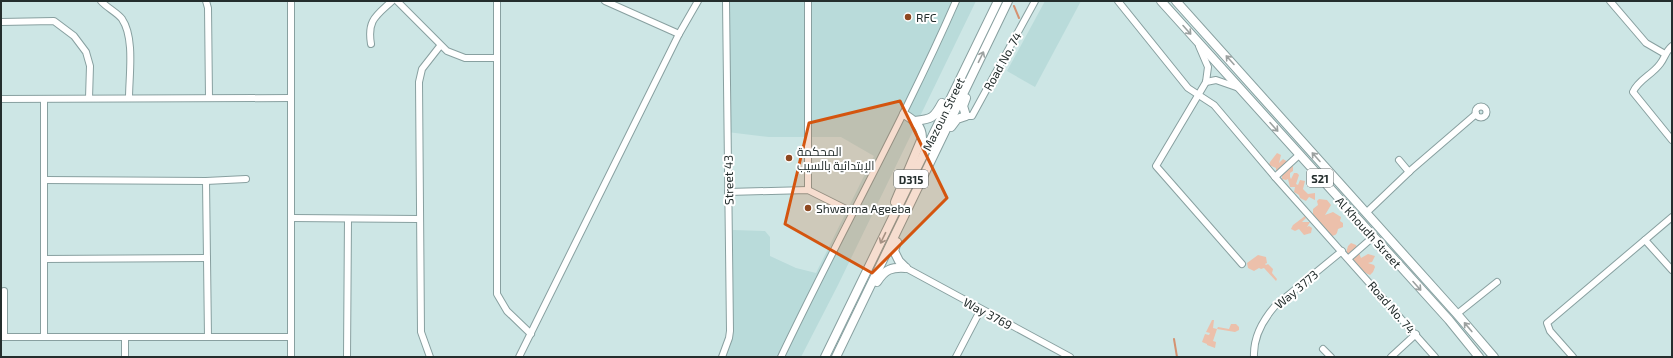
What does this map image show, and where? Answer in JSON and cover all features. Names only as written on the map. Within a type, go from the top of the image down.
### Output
[{"type":"main road","name":"Mazoun Street","points":[[825,357],[998,1]]},
{"type":"main road","name":"Mazoun Street","points":[[836,357],[922,182],[1008,1]]},
{"type":"main road","name":"Al Khoudh Street","points":[[1161,1],[1448,320],[1479,357]]},
{"type":"main road","name":"Al Khoudh Street","points":[[1176,1],[1494,357]]},
{"type":"main road","points":[[915,121],[929,119],[935,115],[964,59],[976,46]]},
{"type":"main road","points":[[906,268],[899,261],[894,250],[922,182],[952,126],[958,119],[966,116],[963,106],[973,82],[975,70]]},
{"type":"main road","points":[[893,218],[894,204],[922,138],[920,129],[915,121],[904,114]]},
{"type":"main road","points":[[856,316],[882,274],[888,269],[894,267],[906,268]]},
{"type":"street","points":[[101,1],[108,9],[122,18],[130,36],[129,98]]},
{"type":"street","points":[[206,1],[208,8],[208,98]]},
{"type":"street","points":[[291,1],[291,357]]},
{"type":"street","points":[[371,44],[369,30],[372,20],[392,1]]},
{"type":"street","points":[[397,1],[440,46],[447,51],[465,58],[497,58]]},
{"type":"street","points":[[497,1],[497,294],[507,311],[530,334]]},
{"type":"street","points":[[519,357],[680,34],[698,1]]},
{"type":"street","name":"Street 43","points":[[722,357],[726,349],[730,331],[726,1]]},
{"type":"street","points":[[808,1],[808,190]]},
{"type":"street","points":[[781,357],[852,212],[904,114],[956,1]]},
{"type":"street","name":"Road No. 74","points":[[966,116],[972,116],[1035,1]]},
{"type":"street","name":"Road No. 74","points":[[1118,1],[1188,88],[1198,96],[1214,105],[1275,177],[1349,258],[1435,357]]},
{"type":"street","points":[[1610,1],[1643,40],[1665,54]]},
{"type":"street","points":[[607,2],[680,34]]},
{"type":"street","points":[[1,22],[54,21],[74,36],[86,52],[90,66],[89,98]]},
{"type":"street","points":[[1198,43],[1207,62],[1208,72],[1206,82],[1156,166],[1242,264]]},
{"type":"street","points":[[430,357],[421,332],[419,82],[422,68],[440,46]]},
{"type":"street","points":[[1672,46],[1665,54],[1660,64],[1637,85],[1633,92],[1672,140]]},
{"type":"street","points":[[1206,82],[1216,80],[1239,88]]},
{"type":"street","points":[[1,99],[291,98]]},
{"type":"street","points":[[44,99],[44,337]]},
{"type":"street","points":[[1366,213],[1409,172],[1476,114]]},
{"type":"street","points":[[1275,177],[1299,155]]},
{"type":"street","points":[[1399,160],[1409,172]]},
{"type":"street","points":[[45,180],[206,181],[246,179]]},
{"type":"street","points":[[206,181],[208,337]]},
{"type":"street","points":[[728,192],[808,190],[852,212]]},
{"type":"street","points":[[1573,357],[1550,331],[1547,323],[1672,217]]},
{"type":"street","points":[[291,218],[419,219]]},
{"type":"street","points":[[347,357],[348,218]]},
{"type":"street","points":[[1349,258],[1373,237]]},
{"type":"street","points":[[1645,240],[1672,270]]},
{"type":"street","name":"Way 3773","points":[[1254,357],[1259,328],[1269,313],[1275,306],[1342,251]]},
{"type":"street","points":[[44,259],[207,258]]},
{"type":"street","name":"Way 3769","points":[[906,268],[1070,357]]},
{"type":"street","points":[[1457,314],[1497,282]]},
{"type":"street","points":[[4,291],[3,336],[291,337]]},
{"type":"street","points":[[956,357],[981,309]]},
{"type":"street","points":[[1391,357],[1416,334]]},
{"type":"street","points":[[125,337],[125,357]]},
{"type":"street","points":[[1323,349],[1331,357]]},
{"type":"street","points":[[1056,357],[1059,351]]},
{"type":"highlighted area","points":[[900,101],[947,198],[872,273],[785,224],[809,123]]},
{"type":"shaded area","points":[[726,1],[976,1],[838,285],[801,357],[722,357],[730,331],[733,230],[765,231],[770,237],[770,256],[796,268],[816,273],[874,156],[841,137],[769,137],[727,132]]},
{"type":"shaded area","points":[[1045,1],[1081,1],[1035,87],[1007,71]]},
{"type":"shaded area","points":[[1277,153],[1281,155],[1279,163],[1283,159],[1288,162],[1284,172],[1291,165],[1293,166],[1293,171],[1290,173],[1291,179],[1294,173],[1297,173],[1299,175],[1296,184],[1298,185],[1300,180],[1305,181],[1303,189],[1308,194],[1315,193],[1315,200],[1309,197],[1306,201],[1300,198],[1299,195],[1294,192],[1295,187],[1290,187],[1288,179],[1282,179],[1282,174],[1276,172],[1276,168],[1269,165]]},
{"type":"shaded area","points":[[1319,199],[1327,200],[1331,205],[1325,215],[1333,212],[1341,217],[1340,221],[1343,223],[1343,227],[1338,229],[1334,236],[1329,234],[1313,214],[1313,209],[1318,205],[1317,201]]},
{"type":"shaded area","points":[[1305,216],[1306,218],[1302,222],[1310,222],[1307,227],[1309,226],[1312,228],[1311,233],[1304,235],[1299,229],[1295,231],[1291,229],[1293,225]]},
{"type":"shaded area","points":[[1351,243],[1356,245],[1361,258],[1368,254],[1375,256],[1372,262],[1368,263],[1374,265],[1375,267],[1370,275],[1362,271],[1346,253],[1348,246]]},
{"type":"shaded area","points":[[1258,255],[1266,257],[1267,263],[1265,264],[1268,264],[1273,269],[1272,273],[1277,279],[1276,281],[1264,268],[1259,268],[1254,271],[1248,268],[1247,263]]},
{"type":"shaded area","points":[[1212,320],[1214,320],[1213,328],[1217,329],[1213,341],[1216,342],[1215,348],[1202,342],[1205,334],[1209,335],[1210,333],[1206,332]]},
{"type":"shaded area","points":[[1231,324],[1236,324],[1239,327],[1239,330],[1235,332],[1217,329],[1218,327],[1229,329]]},
{"type":"waterway","points":[[1014,6],[1019,18]]},
{"type":"waterway","points":[[1174,339],[1177,357]]},
{"type":"place","name":"RFC","points":[[908,17]]},
{"type":"place","name":"المحكمة الإبتدائية بالسيب","points":[[789,158]]},
{"type":"place","name":"Shwarma Ageeba","points":[[808,208]]}]
